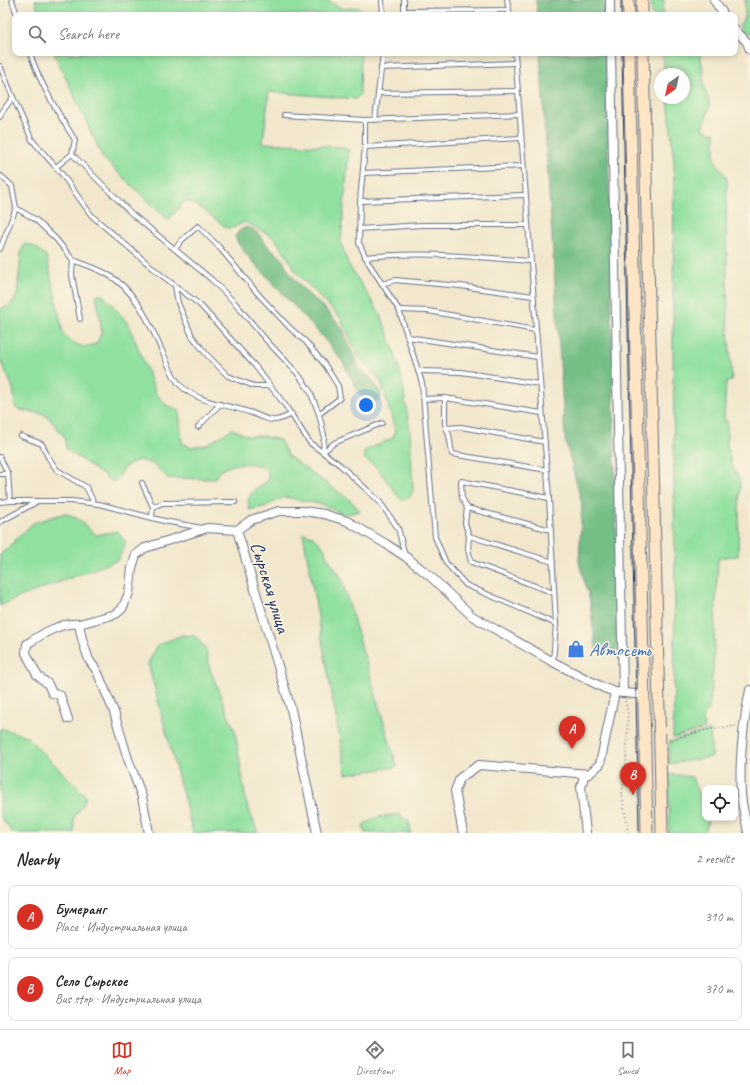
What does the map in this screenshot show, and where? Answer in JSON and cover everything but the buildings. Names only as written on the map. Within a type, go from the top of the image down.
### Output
[{"type":"main road","points":[[628,0],[629,12]]},
{"type":"main road","points":[[642,0],[642,12]]},
{"type":"main road","points":[[629,56],[646,833]]},
{"type":"main road","points":[[643,56],[662,833]]},
{"type":"street","points":[[610,0],[610,12]]},
{"type":"street","points":[[714,0],[722,12]]},
{"type":"street","points":[[738,33],[749,44]]},
{"type":"street","points":[[463,833],[455,791],[460,778],[479,766],[589,774],[600,764],[619,693],[611,56]]},
{"type":"street","points":[[237,530],[251,520],[279,511],[303,511],[324,514],[347,521],[406,557],[430,576],[472,616],[553,662],[619,693],[644,695]]},
{"type":"street","name":"Сырская улица","points":[[68,719],[60,695],[52,693],[48,684],[36,675],[26,654],[27,644],[51,630],[70,623],[79,624],[116,614],[122,609],[129,594],[132,568],[136,556],[145,548],[206,528],[237,530],[291,709],[317,833]]},
{"type":"street","points":[[79,624],[89,660],[97,671],[114,712],[127,756],[142,797],[149,833]]},
{"type":"street","points":[[748,833],[741,795],[741,751],[750,690]]},
{"type":"street","points":[[585,773],[581,787],[586,833]]},
{"type":"lane","points":[[12,0],[16,12]]},
{"type":"lane","points":[[382,0],[383,12]]},
{"type":"lane","points":[[404,0],[404,12]]},
{"type":"lane","points":[[507,0],[509,12]]},
{"type":"lane","points":[[31,56],[56,111],[75,140],[72,154],[56,167]]},
{"type":"lane","points":[[375,120],[383,56]]},
{"type":"lane","points":[[514,56],[549,498],[556,624],[553,662]]},
{"type":"lane","points":[[381,68],[515,63]]},
{"type":"lane","points":[[0,66],[32,140],[56,167],[92,216],[175,286],[200,305],[255,366],[292,414],[310,443],[340,465],[379,501],[398,528],[406,557]]},
{"type":"lane","points":[[378,93],[517,91]]},
{"type":"lane","points":[[0,116],[13,97]]},
{"type":"lane","points":[[284,115],[375,120],[519,114]]},
{"type":"lane","points":[[365,120],[365,147],[360,201],[359,243],[365,257],[399,310],[422,383],[435,537],[446,563],[466,585],[556,624]]},
{"type":"lane","points":[[365,147],[520,138]]},
{"type":"lane","points":[[72,154],[132,214],[211,279],[235,303],[266,340],[293,368],[310,392],[319,414],[324,435],[323,452]]},
{"type":"lane","points":[[363,172],[523,166]]},
{"type":"lane","points":[[0,248],[16,208],[12,186],[1,176]]},
{"type":"lane","points":[[360,201],[525,195]]},
{"type":"lane","points":[[16,208],[36,220],[56,239],[73,260],[108,274],[126,289],[138,303],[145,315],[180,386],[190,394],[247,411],[273,421],[292,414]]},
{"type":"lane","points":[[359,229],[422,224],[527,225]]},
{"type":"lane","points":[[175,249],[182,240],[198,226],[219,247],[258,295],[306,342],[325,365],[338,386],[340,398],[319,414]]},
{"type":"lane","points":[[365,257],[390,254],[436,254],[530,262]]},
{"type":"lane","points":[[73,260],[72,275],[80,319]]},
{"type":"lane","points":[[382,284],[395,280],[460,286],[533,296]]},
{"type":"lane","points":[[175,286],[178,303],[192,336],[207,355],[228,376],[254,386],[270,386]]},
{"type":"lane","points":[[399,310],[428,311],[535,330]]},
{"type":"lane","points":[[408,337],[538,357]]},
{"type":"lane","points":[[418,371],[461,372],[540,384]]},
{"type":"lane","points":[[424,399],[445,398],[542,413]]},
{"type":"lane","points":[[445,398],[445,424],[449,435],[452,454],[547,470]]},
{"type":"lane","points":[[198,427],[220,404]]},
{"type":"lane","points":[[323,452],[334,443],[382,423]]},
{"type":"lane","points":[[446,428],[461,427],[545,442]]},
{"type":"lane","points":[[21,436],[42,444],[48,457],[57,470],[86,487],[94,503]]},
{"type":"lane","points":[[0,457],[8,474],[10,501]]},
{"type":"lane","points":[[0,474],[8,474]]},
{"type":"lane","points":[[549,498],[461,481],[462,498],[467,508],[465,523],[469,536],[468,549],[471,562],[554,593]]},
{"type":"lane","points":[[142,483],[153,507],[152,517]]},
{"type":"lane","points":[[0,522],[38,501]]},
{"type":"lane","points":[[0,502],[71,501],[94,503],[206,528]]},
{"type":"lane","points":[[153,507],[162,503],[235,502]]},
{"type":"lane","points":[[467,508],[551,530]]},
{"type":"lane","points":[[469,536],[553,562]]},
{"type":"path","points":[[619,693],[628,712],[626,766],[622,794],[628,833]]},
{"type":"path","points":[[665,741],[705,730],[744,726]]},
{"type":"green space","points":[[35,0],[326,0],[343,9],[358,7],[362,10],[362,12],[38,12]]},
{"type":"green space","points":[[536,0],[604,0],[605,12],[537,12]]},
{"type":"green space","points":[[651,0],[664,0],[663,12],[652,12]]},
{"type":"green space","points":[[745,0],[750,0],[750,34],[741,31],[740,25],[745,15]]},
{"type":"green space","points":[[55,56],[361,56],[360,94],[356,99],[269,92],[263,143],[342,147],[349,150],[341,242],[348,264],[381,315],[401,374],[410,431],[413,491],[409,498],[401,500],[378,469],[364,458],[364,451],[393,438],[395,430],[381,381],[359,357],[341,319],[297,273],[273,237],[245,222],[233,228],[227,228],[195,204],[185,201],[168,220],[103,158]]},
{"type":"green space","points":[[540,56],[606,56],[617,565],[618,642],[616,651],[596,650],[590,601],[579,562],[582,504],[565,439]]},
{"type":"green space","points":[[662,56],[701,56],[704,86],[710,105],[703,129],[715,133],[715,160],[727,179],[726,221],[728,324],[732,381],[726,382],[724,420],[727,421],[727,446],[732,466],[740,480],[738,556],[723,557],[718,559],[713,671],[709,710],[703,716],[704,729],[673,738],[675,616],[673,330],[674,163],[669,104],[690,104],[690,68],[664,68],[663,57]]},
{"type":"green space","points":[[246,227],[253,229],[260,235],[269,248],[281,257],[291,275],[343,329],[358,367],[369,376],[381,393],[381,398],[376,401],[367,399],[360,395],[343,362],[320,334],[246,254],[235,237],[239,231]]},
{"type":"green space","points":[[24,244],[37,248],[47,258],[63,333],[72,342],[84,347],[96,344],[102,332],[96,295],[101,294],[111,303],[129,325],[156,393],[166,405],[179,410],[182,443],[191,447],[206,445],[232,429],[248,436],[262,436],[280,440],[288,456],[350,500],[360,511],[343,514],[323,505],[285,497],[264,507],[249,510],[248,499],[254,490],[268,481],[268,470],[257,465],[237,464],[220,471],[214,479],[167,478],[153,464],[139,460],[126,466],[118,478],[113,482],[66,449],[65,438],[51,420],[44,414],[20,410],[15,407],[13,388],[0,359],[0,309],[9,306],[17,296],[21,254]]},
{"type":"green space","points":[[65,513],[78,519],[96,535],[118,531],[126,543],[118,560],[17,598],[0,606],[0,555],[33,523]]},
{"type":"green space","points":[[303,533],[313,536],[319,542],[324,548],[327,557],[341,577],[397,767],[346,774]]},
{"type":"green space","points":[[182,635],[195,636],[206,649],[210,670],[235,731],[246,802],[258,833],[193,833],[148,663],[158,645]]},
{"type":"green space","points":[[0,728],[26,736],[86,796],[83,805],[74,817],[74,833],[13,833],[0,816]]},
{"type":"green space","points":[[710,730],[712,757],[669,764],[669,742]]},
{"type":"green space","points":[[669,774],[692,777],[700,799],[702,801],[702,821],[708,822],[704,833],[669,833]]},
{"type":"green space","points":[[398,814],[409,821],[411,833],[365,833],[363,825],[378,817]]},
{"type":"tram line","points":[[621,0],[621,12]]},
{"type":"tram line","points":[[622,56],[639,833]]},
{"type":"place","name":"Автосеть","points":[[576,649]]},
{"type":"place","name":"Бумеранг","points":[[572,749]]},
{"type":"place","name":"Село Сырское","points":[[633,795]]}]
